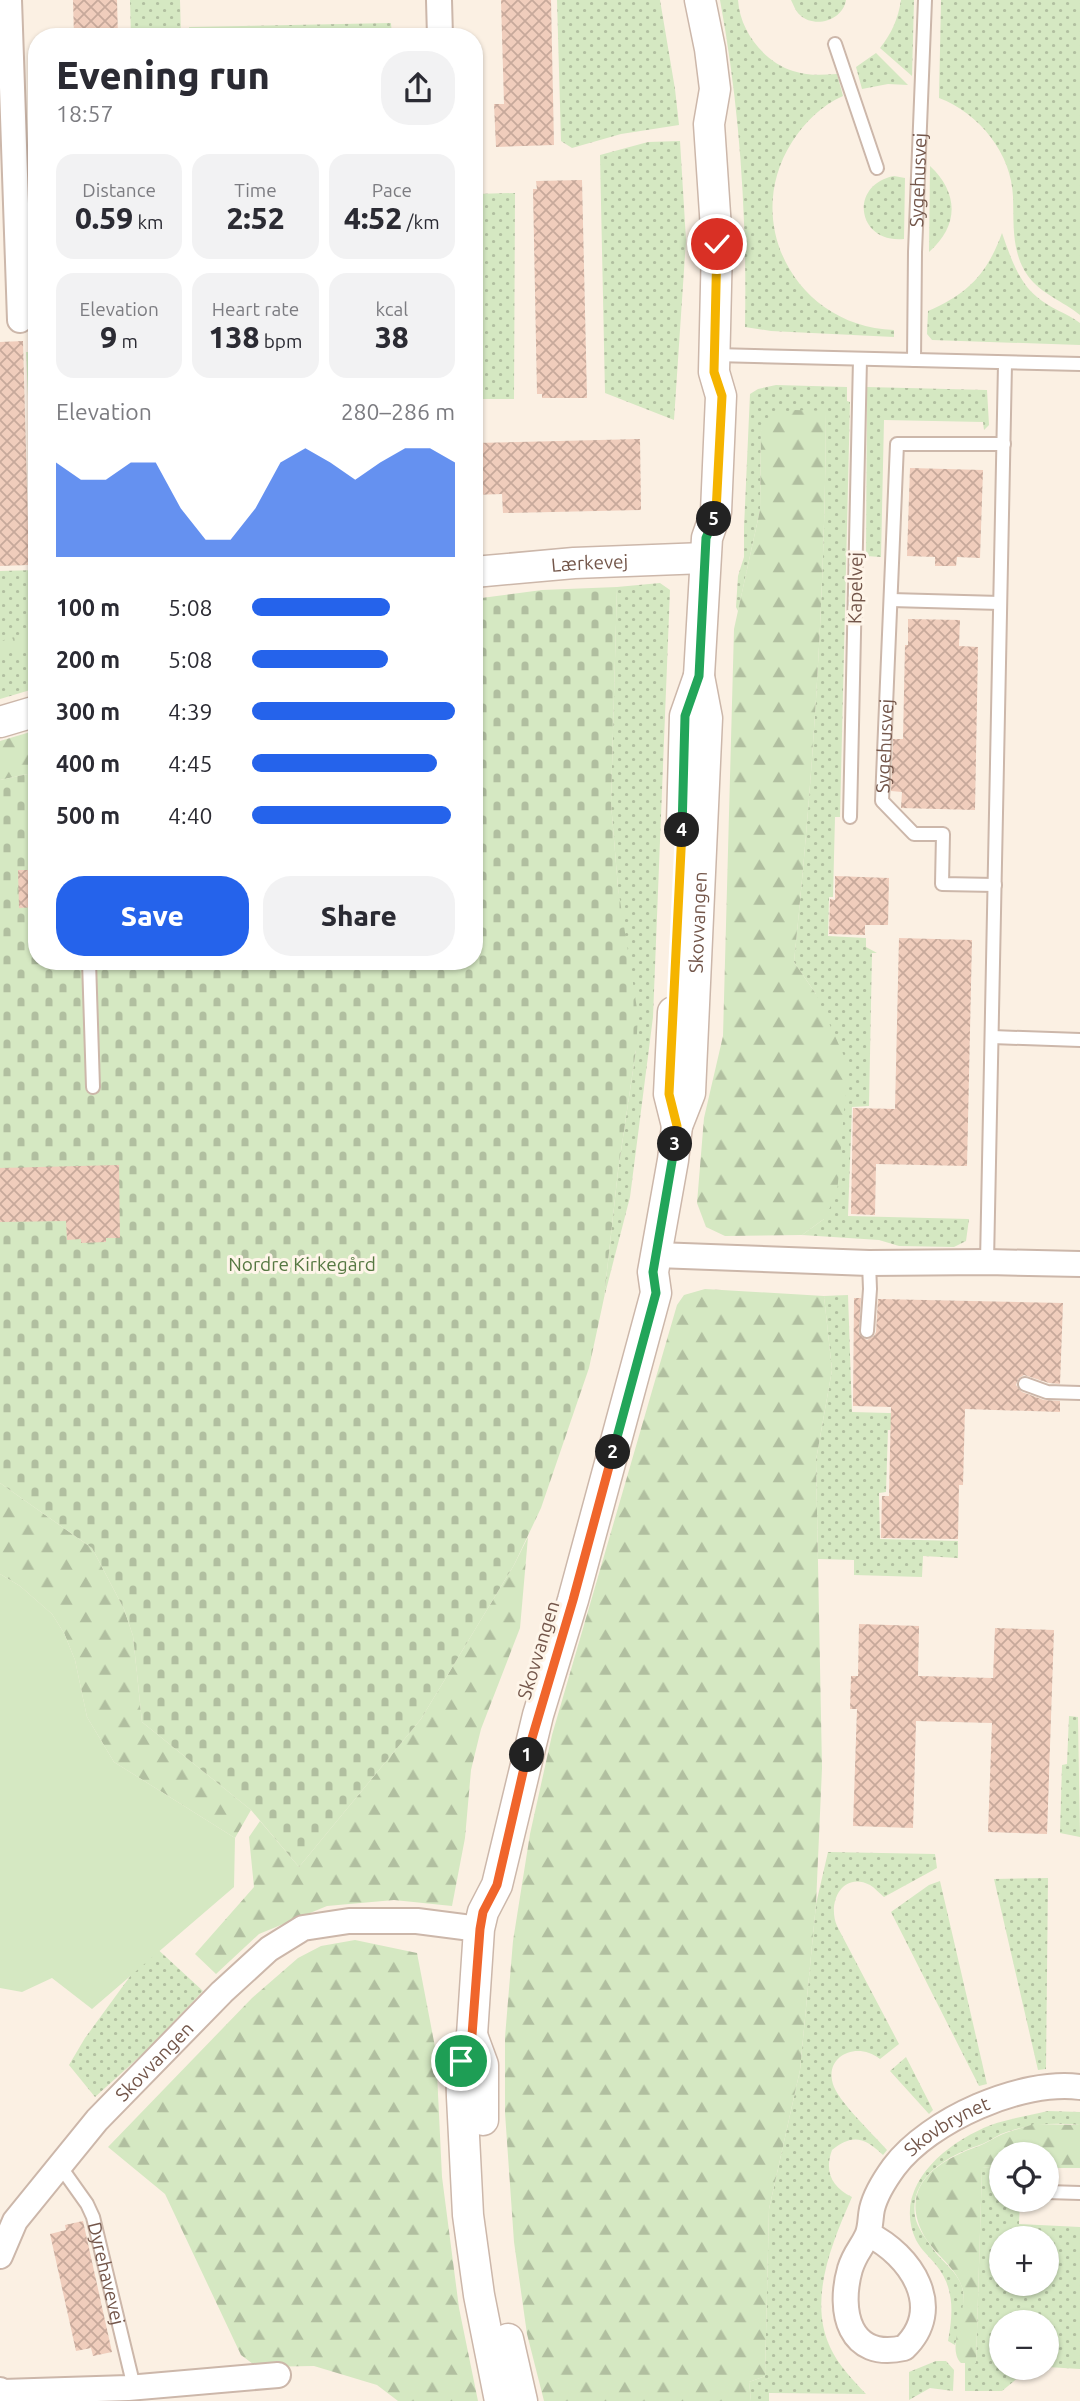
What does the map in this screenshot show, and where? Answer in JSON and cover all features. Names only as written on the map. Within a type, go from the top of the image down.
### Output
[{"type":"street","points":[[9,0],[20,320]]},
{"type":"street","points":[[439,0],[440,28]]},
{"type":"street","name":"Skovvangen","points":[[680,0],[696,96],[709,124]]},
{"type":"street","name":"Skovvangen","points":[[500,2401],[479,2295],[468,2215],[461,2061],[472,2035],[481,1920],[497,1885],[538,1715],[573,1600],[656,1293],[655,1264],[677,1126],[669,1094],[685,716],[699,676],[706,548],[696,512],[701,396],[714,363],[717,244],[709,124],[715,89],[700,0]]},
{"type":"street","name":"Lærkevej","points":[[483,571],[706,548]]},
{"type":"street","points":[[0,722],[28,714]]},
{"type":"street","points":[[655,1264],[1080,1264]]},
{"type":"street","name":"Skovvangen","points":[[0,2256],[15,2221],[97,2120],[222,1992],[269,1949],[303,1928],[349,1921],[481,1920]]},
{"type":"street","name":"Skovvangen","points":[[472,2035],[483,2065],[487,2213],[499,2291],[522,2401]]},
{"type":"street","name":"Skovbrynet","points":[[868,2234],[872,2206],[895,2166],[918,2144],[985,2102],[1042,2088],[1080,2087]]},
{"type":"street","points":[[0,2390],[134,2387],[278,2375]]},
{"type":"lane","name":"Sygehusvej","points":[[914,360],[915,252],[925,0]]},
{"type":"lane","points":[[835,44],[877,168]]},
{"type":"lane","points":[[714,363],[860,359],[1080,364]]},
{"type":"lane","name":"Kapelvej","points":[[850,817],[860,359]]},
{"type":"lane","points":[[987,1262],[1005,364]]},
{"type":"lane","name":"Sygehusvej","points":[[995,885],[942,884],[943,834],[914,834],[882,802],[897,444],[1004,444]]},
{"type":"lane","points":[[891,600],[1000,603]]},
{"type":"lane","points":[[89,970],[93,1087]]},
{"type":"lane","points":[[992,1037],[1080,1040]]},
{"type":"lane","points":[[867,1331],[869,1263]]},
{"type":"lane","points":[[1025,1384],[1047,1392],[1080,1393]]},
{"type":"lane","name":"Dyrehavevej","points":[[60,2166],[93,2217],[134,2387]]},
{"type":"lane","points":[[1059,2192],[1080,2193]]},
{"type":"green space","points":[[130,0],[180,0],[181,28],[131,28]]},
{"type":"green space","points":[[557,0],[660,0],[679,125],[621,134],[572,148],[561,141]]},
{"type":"green space","points":[[720,0],[738,0],[748,33],[772,60],[799,73],[837,74],[843,96],[821,109],[802,128],[792,142],[778,173],[772,206],[776,237],[787,266],[806,291],[830,311],[860,324],[894,330],[894,337],[771,331],[745,327],[741,163],[733,81]]},
{"type":"green space","points":[[791,0],[846,0],[840,13],[820,22],[800,15]]},
{"type":"green space","points":[[901,0],[914,0],[912,76],[880,48],[894,26]]},
{"type":"green space","points":[[941,0],[1080,0],[1080,315],[1039,288],[1023,267],[1016,248],[1011,181],[1007,166],[991,137],[967,114],[939,98]]},
{"type":"green space","points":[[391,23],[391,28],[189,28]]},
{"type":"green space","points":[[876,53],[908,85],[888,84],[862,89],[856,67]]},
{"type":"green space","points":[[680,141],[686,240],[674,420],[605,393],[600,155],[648,142]]},
{"type":"green space","points":[[930,166],[946,187],[952,209],[946,231],[929,252]]},
{"type":"green space","points":[[894,176],[905,178],[904,239],[888,238],[876,233],[868,224],[864,213],[870,190],[879,181]]},
{"type":"green space","points":[[515,193],[514,399],[483,399],[483,194]]},
{"type":"green space","points":[[1002,233],[1015,268],[1030,291],[1080,323],[1080,345],[932,340],[927,334],[928,311],[965,290],[974,281],[990,260]]},
{"type":"green space","points":[[26,352],[28,352],[28,396]]},
{"type":"green space","points":[[776,385],[847,387],[847,401],[850,402],[840,817],[835,817],[833,897],[829,897],[828,936],[866,938],[866,947],[877,953],[872,953],[869,1106],[852,1107],[848,1216],[969,1219],[966,1241],[954,1247],[899,1246],[879,1240],[802,1235],[824,1219],[816,994],[794,962],[817,687],[826,411],[761,431],[760,510],[738,611],[738,576],[744,557],[750,394],[758,389]]},
{"type":"green space","points":[[867,387],[987,390],[989,425],[984,430],[983,422],[884,420],[881,557],[866,556]]},
{"type":"green space","points":[[795,410],[826,411],[817,687],[794,962],[816,994],[848,1065],[837,1194],[824,1219],[802,1235],[725,1236],[706,1227],[697,1203],[704,1118],[723,1036],[734,629],[760,510],[761,431],[772,414]]},
{"type":"green space","points":[[28,570],[28,691],[0,699],[0,571]]},
{"type":"green space","points":[[660,583],[670,590],[653,1017],[630,1197],[604,1298],[618,1171],[636,1050],[611,803],[617,587]]},
{"type":"green space","name":"Nordre Kirkegård","points":[[617,587],[611,803],[618,888],[638,1015],[636,1050],[618,1171],[604,1298],[589,1368],[541,1508],[514,1565],[421,1719],[299,1867],[251,1810],[142,1722],[133,1636],[124,1609],[92,1548],[0,1483],[0,780],[28,774],[28,970],[483,970],[483,598],[542,590]]},
{"type":"green space","points":[[28,633],[28,648],[0,656],[0,641]]},
{"type":"green space","points":[[28,733],[28,774],[0,780],[0,741]]},
{"type":"green space","points":[[705,1289],[824,1296],[832,1370],[816,1460],[822,1768],[816,1904],[800,2070],[769,2209],[765,2376],[749,2382],[751,2401],[544,2401],[527,2334],[514,2242],[505,2113],[505,2037],[513,1941],[530,1834],[552,1735],[677,1305],[684,1295]]},
{"type":"green space","points":[[848,1295],[852,1412],[963,1415],[963,1431],[888,1430],[886,1492],[879,1493],[880,1539],[958,1541],[958,1558],[923,1556],[922,1577],[854,1575],[854,1560],[818,1559],[816,1460],[832,1370],[824,1296]]},
{"type":"green space","points":[[0,1483],[92,1548],[124,1609],[133,1636],[142,1722],[251,1810],[235,1838],[114,1762],[87,1717],[75,1660],[64,1633],[52,1614],[20,1586],[0,1574]]},
{"type":"green space","points":[[528,1537],[520,1628],[481,1729],[471,1770],[465,1838],[452,1906],[394,1900],[327,1906],[259,1934],[216,1974],[195,1954],[254,1887],[249,1837],[260,1821],[299,1867],[421,1719],[514,1565]]},
{"type":"green space","points":[[0,1574],[20,1586],[52,1614],[64,1633],[75,1660],[87,1717],[114,1762],[235,1838],[234,1887],[92,2009],[52,1978],[22,1992],[0,1988]]},
{"type":"green space","points":[[1069,1716],[1078,1717],[1080,1837],[1060,1833],[1062,1765],[1067,1764]]},
{"type":"green space","points":[[828,1852],[935,1854],[937,1868],[884,1897],[870,1885],[852,1882],[839,1892],[834,1908],[837,1926],[899,2044],[880,2059],[861,2051],[844,2055],[833,2067],[832,2076],[834,2087],[844,2102],[887,2150],[883,2155],[864,2141],[846,2141],[832,2150],[829,2165],[835,2184],[852,2197],[825,2271],[821,2310],[824,2329],[837,2360],[866,2394],[769,2393],[769,2401],[751,2401],[749,2382],[765,2376],[769,2209],[800,2070],[816,1904]]},
{"type":"green space","points":[[1048,1878],[1046,2069],[1038,2070],[994,1879]]},
{"type":"green space","points":[[940,1881],[987,2084],[979,2086],[891,1912],[929,1885]]},
{"type":"green space","points":[[355,1940],[417,1953],[436,2052],[442,2177],[459,2308],[478,2401],[398,2401],[377,2385],[314,2366],[257,2367],[241,2355],[165,2194],[108,2147],[252,1998],[298,1958],[321,1946]]},
{"type":"green space","points":[[153,1945],[203,1991],[146,2051],[95,2097],[69,2065],[85,2038]]},
{"type":"green space","points":[[906,2057],[933,2110],[929,2114],[890,2071]]},
{"type":"green space","points":[[1048,2111],[1080,2112],[1080,2125],[1040,2125],[1001,2134],[965,2150],[932,2170],[918,2190],[915,2216],[918,2225],[933,2249],[957,2276],[962,2287],[963,2308],[955,2345],[948,2341],[951,2301],[947,2283],[918,2244],[910,2220],[911,2202],[917,2184],[941,2155],[974,2133],[991,2125]]},
{"type":"green space","points":[[1034,2124],[1080,2125],[1080,2168],[1059,2168],[1059,2142],[989,2142],[989,2168],[982,2168],[976,2363],[961,2363],[957,2356],[956,2339],[963,2300],[961,2283],[926,2239],[915,2205],[925,2179],[935,2169],[963,2152]]},
{"type":"green space","points":[[982,2168],[989,2168],[989,2212],[1020,2212],[1019,2224],[1080,2227],[1080,2369],[1059,2368],[1059,2310],[989,2310],[989,2380],[1015,2380],[1002,2391],[965,2391],[965,2363],[976,2363]]},
{"type":"green space","points":[[936,2361],[946,2361],[954,2370],[953,2391],[930,2388],[909,2400],[909,2372]]},
{"type":"building","points":[[73,0],[117,0],[118,28],[74,28]]},
{"type":"building","points":[[501,0],[551,0],[554,145],[496,147],[494,104],[504,104]]},
{"type":"building","points":[[582,180],[587,398],[542,398],[542,394],[537,394],[533,189],[537,189],[536,181]]},
{"type":"building","points":[[23,341],[28,565],[0,566],[0,342]]},
{"type":"building","points":[[640,439],[641,510],[503,513],[502,494],[483,495],[483,443]]},
{"type":"building","points":[[910,468],[983,470],[980,558],[957,557],[956,566],[935,566],[935,557],[907,556]]},
{"type":"building","points":[[908,619],[960,620],[959,646],[978,647],[975,810],[901,808],[902,792],[891,791],[893,739],[903,739]]},
{"type":"building","points":[[18,870],[28,870],[28,908],[19,908]]},
{"type":"building","points":[[835,876],[889,878],[888,925],[865,925],[865,935],[829,934],[830,899],[835,900]]},
{"type":"building","points":[[899,938],[972,940],[967,1166],[876,1164],[875,1215],[851,1214],[853,1108],[895,1109]]},
{"type":"building","points":[[119,1165],[120,1238],[106,1238],[106,1242],[81,1243],[81,1239],[67,1240],[66,1221],[0,1222],[0,1168]]},
{"type":"building","points":[[854,1298],[861,1298],[859,1334],[867,1340],[876,1332],[878,1299],[1063,1303],[1060,1384],[1024,1375],[1016,1385],[1022,1392],[1044,1400],[1060,1401],[1060,1412],[965,1409],[958,1539],[881,1538],[882,1496],[889,1496],[891,1407],[853,1406]]},
{"type":"building","points":[[859,1624],[919,1626],[918,1676],[993,1678],[995,1628],[1054,1630],[1047,1834],[988,1832],[992,1723],[916,1721],[913,1828],[853,1826],[857,1709],[850,1709],[851,1676],[858,1676]]},
{"type":"building","points":[[83,2221],[112,2352],[93,2356],[91,2348],[76,2351],[50,2234],[66,2230],[65,2225]]},
{"type":"route","points":[[461,2061],[472,2035],[483,1912],[497,1885],[538,1715],[573,1600],[656,1293],[653,1272],[677,1126],[669,1094],[685,716],[699,676],[706,538],[716,512],[720,444],[722,396],[714,372],[717,244]]}]
